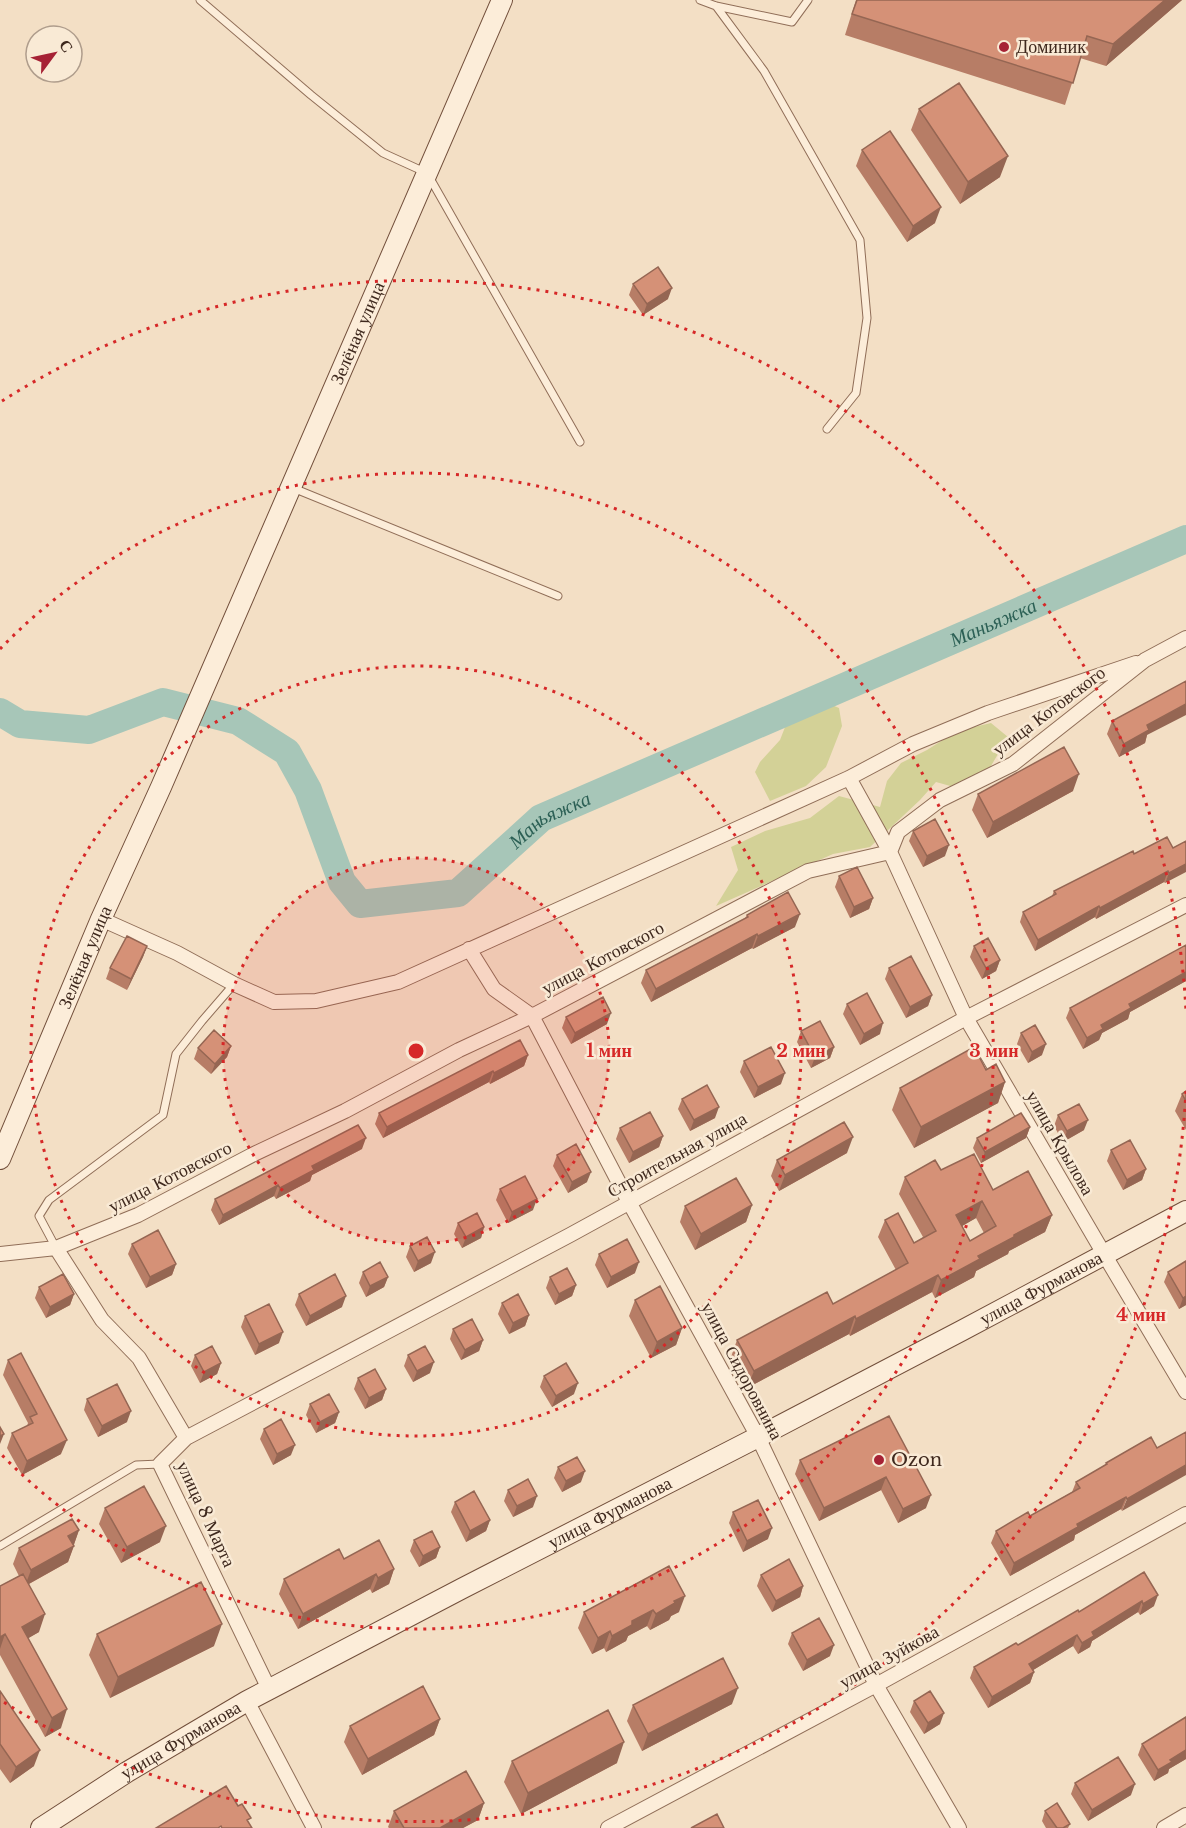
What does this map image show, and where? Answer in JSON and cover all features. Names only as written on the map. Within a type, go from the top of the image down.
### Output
[{"type":"main road","name":"Зелёная улица","points":[[0,1159],[101,919],[174,757],[502,0]]},
{"type":"main road","name":"улица Фурманова","points":[[41,1828],[127,1772],[269,1689],[758,1437],[1186,1211]]},
{"type":"street","name":"улица Котовского","points":[[0,1254],[56,1248],[138,1215],[254,1154],[345,1111],[459,1050],[532,1016],[808,871],[890,852],[898,832],[940,800],[1013,764],[1145,660],[1186,638]]},
{"type":"street","points":[[101,919],[177,953],[234,984],[274,1002],[316,1001],[398,982],[849,778],[913,744],[988,713],[1145,660]]},
{"type":"street","name":"улица Крылова","points":[[849,778],[890,852],[966,1018],[1186,1392]]},
{"type":"street","name":"Строительная улица","points":[[186,1438],[570,1235],[966,1018],[1186,905]]},
{"type":"street","name":"улица Сидоровнина","points":[[470,949],[494,989],[532,1016],[629,1202],[758,1437],[876,1685],[959,1828]]},
{"type":"street","name":"улица 8 Марта","points":[[56,1248],[102,1320],[139,1358],[186,1438],[160,1464],[269,1689]]},
{"type":"street","name":"улица Зуйкова","points":[[608,1828],[876,1685],[1186,1514]]},
{"type":"street","points":[[247,1701],[314,1828]]},
{"type":"street","points":[[1164,1828],[1186,1815]]},
{"type":"lane","points":[[200,0],[383,153],[427,173],[580,442]]},
{"type":"lane","points":[[700,0],[717,6],[792,22],[808,0]]},
{"type":"lane","points":[[717,6],[764,71],[860,240],[867,318],[856,393],[827,429]]},
{"type":"lane","points":[[291,487],[558,596]]},
{"type":"lane","points":[[56,1248],[39,1216],[49,1200],[163,1115],[176,1054],[234,984]]},
{"type":"lane","points":[[0,1546],[136,1465],[160,1464]]},
{"type":"shaded area","points":[[825,702],[839,708],[842,726],[826,767],[806,786],[770,801],[755,772],[760,762],[780,740],[789,717]]},
{"type":"shaded area","points":[[991,723],[1008,737],[988,771],[954,787],[936,782],[870,847],[833,854],[716,906],[738,870],[731,847],[765,831],[810,818],[839,796],[880,807],[887,781],[901,763],[957,731]]},
{"type":"building","name":"Доминик","points":[[857,0],[1165,0],[1113,44],[1087,36],[1073,83],[852,14]]},
{"type":"building","points":[[959,83],[1008,156],[968,182],[919,109]]},
{"type":"building","points":[[890,131],[941,207],[913,226],[862,150]]},
{"type":"building","points":[[658,267],[672,288],[647,304],[633,284]]},
{"type":"building","points":[[1186,681],[1186,704],[1147,725],[1149,730],[1124,744],[1112,721]]},
{"type":"building","points":[[1064,747],[1079,774],[993,822],[978,794]]},
{"type":"building","points":[[935,819],[949,845],[927,856],[913,831]]},
{"type":"building","points":[[1167,837],[1173,848],[1186,841],[1186,864],[1169,873],[1168,871],[1100,908],[1099,906],[1038,940],[1023,912],[1056,894],[1054,891],[1133,851],[1134,854]]},
{"type":"building","points":[[857,867],[873,898],[854,907],[839,876]]},
{"type":"building","points":[[788,892],[800,914],[758,936],[757,934],[656,989],[646,970],[748,917],[747,915]]},
{"type":"building","points":[[127,936],[147,946],[131,979],[110,968]]},
{"type":"building","points":[[988,938],[1000,960],[986,968],[974,946]]},
{"type":"building","points":[[1186,945],[1186,972],[1129,1004],[1131,1008],[1101,1025],[1103,1029],[1087,1038],[1070,1008]]},
{"type":"building","points":[[911,956],[932,995],[910,1007],[889,968]]},
{"type":"building","points":[[867,993],[883,1023],[864,1034],[847,1004]]},
{"type":"building","points":[[603,997],[611,1013],[575,1033],[566,1017]]},
{"type":"building","points":[[820,1021],[834,1047],[815,1057],[801,1031]]},
{"type":"building","points":[[1035,1025],[1046,1044],[1032,1052],[1021,1033]]},
{"type":"building","points":[[214,1030],[231,1046],[215,1064],[198,1048]]},
{"type":"building","points":[[520,1040],[528,1055],[387,1127],[379,1113]]},
{"type":"building","points":[[771,1047],[785,1073],[758,1087],[744,1061]]},
{"type":"building","points":[[974,1047],[986,1070],[996,1064],[1005,1082],[921,1127],[900,1088]]},
{"type":"building","points":[[707,1085],[719,1107],[694,1120],[682,1099]]},
{"type":"building","points":[[1079,1104],[1088,1120],[1067,1131],[1058,1115]]},
{"type":"building","points":[[650,1112],[663,1136],[633,1152],[620,1128]]},
{"type":"building","points":[[1021,1113],[1030,1127],[985,1152],[977,1138]]},
{"type":"building","points":[[844,1122],[853,1137],[785,1175],[777,1160]]},
{"type":"building","points":[[358,1125],[366,1138],[312,1166],[314,1170],[280,1188],[278,1185],[223,1215],[215,1199]]},
{"type":"building","points":[[1130,1140],[1146,1169],[1127,1180],[1111,1150]]},
{"type":"building","points":[[576,1144],[591,1172],[572,1182],[557,1155]]},
{"type":"building","points":[[974,1154],[993,1190],[1028,1171],[1052,1215],[978,1256],[980,1259],[941,1280],[938,1275],[856,1319],[855,1316],[754,1371],[737,1340],[827,1292],[833,1304],[908,1263],[885,1220],[898,1213],[914,1243],[936,1231],[905,1177],[935,1160],[941,1170]],"holes":[[[982,1201],[996,1226],[970,1241],[956,1215]]]},
{"type":"building","points":[[525,1176],[537,1199],[512,1212],[500,1189]]},
{"type":"building","points":[[736,1178],[752,1205],[701,1234],[685,1206]]},
{"type":"building","points":[[477,1213],[484,1227],[466,1237],[458,1223]]},
{"type":"building","points":[[158,1230],[176,1264],[150,1277],[132,1244]]},
{"type":"building","points":[[427,1237],[435,1252],[418,1261],[410,1246]]},
{"type":"building","points":[[627,1239],[639,1262],[611,1277],[599,1254]]},
{"type":"building","points":[[1186,1261],[1186,1296],[1183,1298],[1168,1272]]},
{"type":"building","points":[[380,1262],[388,1277],[370,1286],[363,1272]]},
{"type":"building","points":[[567,1268],[576,1285],[559,1294],[550,1277]]},
{"type":"building","points":[[63,1274],[74,1294],[50,1307],[39,1287]]},
{"type":"building","points":[[335,1274],[346,1296],[310,1316],[299,1294]]},
{"type":"building","points":[[660,1286],[682,1328],[657,1342],[635,1300]]},
{"type":"building","points":[[518,1294],[529,1315],[513,1323],[502,1303]]},
{"type":"building","points":[[269,1304],[283,1332],[259,1344],[245,1316]]},
{"type":"building","points":[[472,1319],[483,1340],[465,1350],[453,1329]]},
{"type":"building","points":[[212,1346],[221,1363],[204,1372],[195,1355]]},
{"type":"building","points":[[425,1346],[434,1362],[417,1371],[408,1355]]},
{"type":"building","points":[[21,1353],[67,1440],[27,1461],[12,1433],[33,1423],[30,1417],[37,1414],[8,1360]]},
{"type":"building","points":[[566,1363],[578,1383],[556,1396],[544,1376]]},
{"type":"building","points":[[375,1369],[386,1389],[369,1398],[358,1378]]},
{"type":"building","points":[[117,1384],[131,1411],[102,1426],[87,1399]]},
{"type":"building","points":[[329,1394],[339,1412],[320,1422],[310,1404]]},
{"type":"building","points":[[889,1416],[931,1495],[903,1509],[886,1477],[824,1508],[800,1460]]},
{"type":"building","points":[[281,1419],[295,1445],[277,1454],[264,1429]]},
{"type":"building","points":[[1186,1432],[1186,1465],[1127,1499],[1126,1497],[1077,1524],[1078,1527],[1014,1563],[996,1531],[1028,1512],[1030,1516],[1080,1488],[1076,1482],[1151,1437],[1157,1448]]},
{"type":"building","points":[[577,1457],[585,1471],[566,1481],[558,1467]]},
{"type":"building","points":[[528,1479],[537,1496],[517,1506],[508,1490]]},
{"type":"building","points":[[144,1486],[166,1526],[127,1547],[105,1508]]},
{"type":"building","points":[[474,1491],[490,1520],[470,1531],[455,1502]]},
{"type":"building","points":[[758,1500],[772,1528],[747,1541],[733,1512]]},
{"type":"building","points":[[72,1519],[79,1530],[68,1536],[74,1546],[31,1570],[19,1548]]},
{"type":"building","points":[[432,1531],[440,1547],[423,1556],[414,1540]]},
{"type":"building","points":[[379,1540],[394,1569],[378,1578],[376,1574],[303,1614],[284,1579],[339,1549],[344,1559]]},
{"type":"building","points":[[789,1559],[803,1586],[776,1601],[761,1575]]},
{"type":"building","points":[[669,1566],[685,1596],[656,1614],[653,1610],[632,1621],[632,1625],[612,1636],[610,1631],[598,1638],[584,1612]]},
{"type":"building","points":[[1144,1572],[1158,1595],[1143,1604],[1142,1601],[1092,1632],[1094,1636],[1082,1643],[1077,1635],[1029,1664],[1034,1672],[992,1697],[974,1667],[1016,1643],[1018,1645],[1078,1610],[1079,1612]]},
{"type":"building","points":[[23,1574],[45,1614],[22,1627],[67,1709],[52,1718],[5,1634],[0,1637],[0,1586]]},
{"type":"building","points":[[201,1582],[222,1624],[118,1677],[97,1634]]},
{"type":"building","points":[[819,1618],[834,1645],[807,1660],[792,1633]]},
{"type":"building","points":[[723,1658],[738,1688],[648,1734],[633,1705]]},
{"type":"building","points":[[423,1686],[440,1719],[368,1759],[350,1726]]},
{"type":"building","points":[[0,1691],[40,1750],[16,1767],[0,1744]]},
{"type":"building","points":[[930,1691],[944,1713],[928,1723],[914,1701]]},
{"type":"building","points":[[608,1710],[624,1742],[528,1793],[512,1761]]},
{"type":"building","points":[[1186,1717],[1186,1750],[1158,1770],[1142,1744]]},
{"type":"building","points":[[1118,1757],[1135,1784],[1092,1810],[1075,1783]]},
{"type":"building","points":[[466,1771],[484,1803],[440,1828],[404,1828],[394,1811]]},
{"type":"building","points":[[226,1786],[238,1806],[242,1804],[251,1818],[247,1820],[252,1828],[222,1828],[221,1826],[218,1828],[156,1828]]},
{"type":"building","points":[[1057,1803],[1070,1824],[1063,1828],[1057,1828],[1045,1811]]},
{"type":"building","points":[[717,1814],[724,1828],[691,1828]]},
{"type":"waterway","name":"Маньяжка","points":[[0,712],[20,724],[89,730],[163,702],[238,721],[287,752],[308,790],[342,882],[360,904],[458,893],[541,818],[1186,539]]},
{"type":"place","name":"Доминик","points":[[1004,47]]},
{"type":"place","name":"Ozon","points":[[879,1460]]}]
